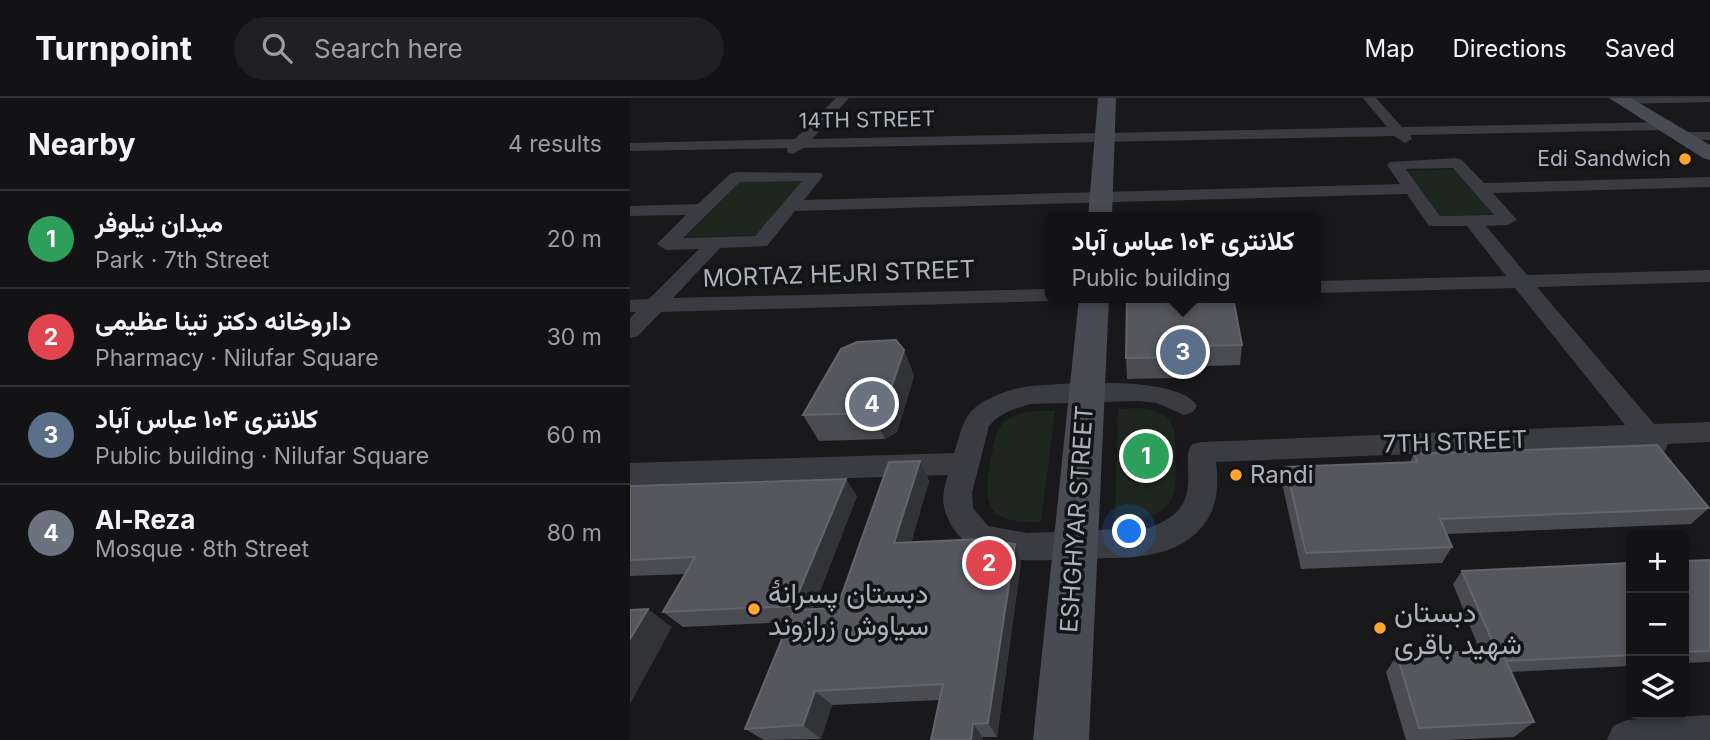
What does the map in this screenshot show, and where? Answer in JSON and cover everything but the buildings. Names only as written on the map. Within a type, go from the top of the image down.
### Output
[{"type":"main road","points":[[1100,208],[1109,99]]},
{"type":"main road","points":[[1620,99],[1710,154]]},
{"type":"main road","name":"ESHGHYAR STREET","points":[[1060,740],[1094,303]]},
{"type":"street","points":[[768,177],[843,98]]},
{"type":"street","points":[[1369,98],[1426,164]]},
{"type":"street","points":[[1620,99],[1710,99]]},
{"type":"street","name":"14TH STREET","points":[[630,147],[1664,125]]},
{"type":"street","points":[[1681,136],[1710,136]]},
{"type":"street","points":[[1457,163],[1479,188],[1508,220],[1435,222],[1395,165],[1457,163]]},
{"type":"street","points":[[815,176],[790,206],[760,242],[666,244],[736,177],[815,176]]},
{"type":"street","points":[[1479,188],[1710,182]]},
{"type":"street","points":[[790,206],[1100,208],[1411,189]]},
{"type":"street","points":[[630,211],[703,209]]},
{"type":"street","points":[[1472,221],[1671,463]]},
{"type":"street","points":[[630,331],[715,243]]},
{"type":"street","points":[[1321,287],[1710,276]]},
{"type":"street","name":"MORTAZ HEJRI STREET","points":[[630,306],[1045,295]]},
{"type":"street","points":[[1184,406],[1173,399],[1149,393],[1086,393],[1019,397],[995,407],[977,424],[957,493],[958,509],[965,523],[977,535],[1010,546],[1150,542],[1171,535],[1188,523],[1198,510],[1203,496],[1201,452]]},
{"type":"street","name":"7TH STREET","points":[[1201,452],[1710,432]]},
{"type":"street","points":[[630,474],[964,464]]},
{"type":"street","points":[[1627,740],[1710,735]]},
{"type":"shaded area","points":[[1455,169],[1494,214],[1441,216],[1408,171]]},
{"type":"shaded area","points":[[803,180],[756,235],[685,237],[741,181]]},
{"type":"shaded area","points":[[1143,408],[1161,413],[1174,429],[1176,472],[1172,498],[1159,512],[1148,516],[1115,519],[1118,409]]},
{"type":"shaded area","points":[[1055,411],[1041,522],[1009,520],[999,516],[988,501],[987,489],[993,448],[1000,428],[1018,414]]},
{"type":"place","name":"Edi Sandwich","points":[[1685,159]]},
{"type":"place","name":"کلانتری ۱۰۴ عباس آباد","points":[[1183,352]]},
{"type":"place","name":"Al-Reza","points":[[872,404]]},
{"type":"place","name":"میدان نیلوفر","points":[[1146,456]]},
{"type":"place","name":"Randi","points":[[1236,475]]},
{"type":"place","name":"داروخانه دکتر تینا عظیمی","points":[[989,563]]},
{"type":"place","name":"دبستان پسرانهٔ سیاوش زرازوند","points":[[754,609]]},
{"type":"place","name":"دبستان شهید باقری","points":[[1380,628]]}]
